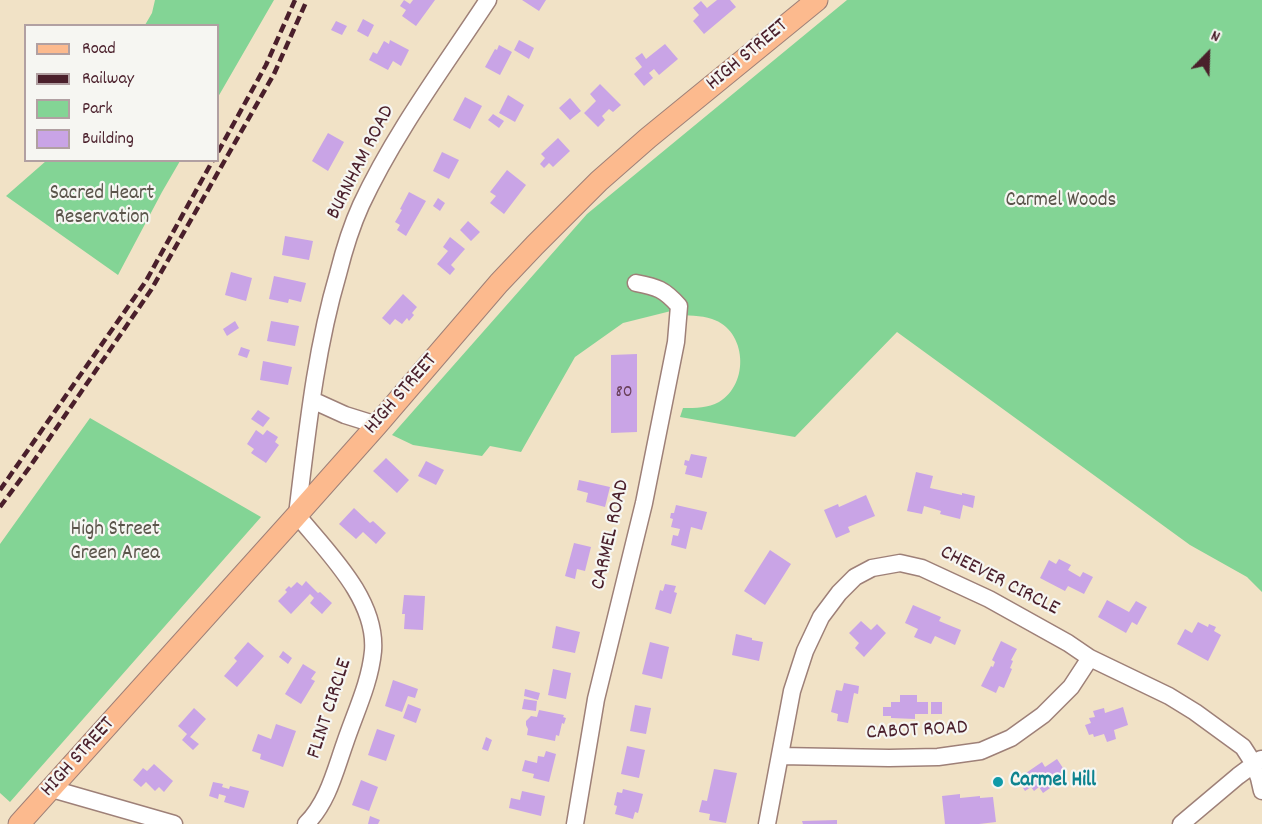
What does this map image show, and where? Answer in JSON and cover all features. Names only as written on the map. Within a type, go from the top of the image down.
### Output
[{"type":"main road","name":"HIGH STREET","points":[[19,824],[377,425],[499,283],[599,181],[817,0]]},
{"type":"street","name":"BURNHAM ROAD","points":[[297,515],[321,343],[331,296],[346,244],[361,206],[403,127],[488,0]]},
{"type":"street","name":"CARMEL ROAD","points":[[575,824],[596,699],[644,503],[676,342],[679,306],[668,293],[652,286],[636,283]]},
{"type":"street","points":[[312,400],[345,415],[377,425]]},
{"type":"street","name":"FLINT CIRCLE","points":[[297,515],[344,570],[361,598],[370,622],[373,649],[360,702],[325,799],[306,824]]},
{"type":"street","name":"CHEEVER CIRCLE","points":[[767,824],[792,691],[805,651],[821,617],[839,593],[855,577],[872,568],[900,563],[922,568],[989,599],[1068,643],[1090,658],[1169,696],[1195,712],[1243,747],[1258,761],[1262,791]]},
{"type":"street","name":"CABOT ROAD","points":[[780,756],[938,757],[981,751],[1011,738],[1043,715],[1071,687],[1090,658]]},
{"type":"street","points":[[1180,824],[1258,761]]},
{"type":"street","points":[[52,789],[174,824]]},
{"type":"green space","points":[[155,0],[274,0],[219,95],[219,24],[146,24],[152,13]]},
{"type":"green space","name":"Carmel Woods","points":[[847,0],[1262,0],[1262,592],[1247,577],[1190,545],[897,332],[795,437],[680,417],[683,408],[711,405],[729,394],[740,371],[740,358],[738,345],[724,325],[708,318],[675,314],[675,310],[623,323],[575,357],[521,452],[490,446],[482,456],[413,445],[392,435],[587,214]]},
{"type":"green space","name":"Sacred Heart Reservation","points":[[45,162],[179,162],[118,275],[6,196]]},
{"type":"green space","name":"High Street Green Area","points":[[90,418],[261,517],[10,802],[0,793],[0,544]]},
{"type":"building","points":[[404,0],[410,4],[413,0],[435,0],[416,26],[402,16],[406,10],[400,6]]},
{"type":"building","points":[[522,0],[546,0],[539,11]]},
{"type":"building","points":[[717,0],[730,0],[736,7],[704,34],[693,21],[699,15],[693,8],[701,1],[707,8]]},
{"type":"building","points":[[363,19],[374,25],[368,37],[357,31]]},
{"type":"building","points":[[336,21],[347,26],[342,35],[331,30]]},
{"type":"building","points":[[390,40],[409,50],[401,66],[393,61],[388,70],[369,60],[373,52],[377,54],[384,41],[389,44]]},
{"type":"building","points":[[519,40],[534,48],[529,59],[514,50]]},
{"type":"building","points":[[665,44],[678,59],[659,75],[654,69],[649,73],[653,78],[644,86],[634,74],[642,67],[635,58],[642,53],[646,59]]},
{"type":"building","points":[[499,45],[512,52],[500,75],[485,67]]},
{"type":"building","points":[[600,84],[621,105],[613,112],[609,109],[602,116],[605,120],[598,127],[584,113],[596,101],[590,94]]},
{"type":"building","points":[[508,95],[524,105],[515,122],[499,113]]},
{"type":"building","points":[[465,97],[482,106],[470,129],[453,120]]},
{"type":"building","points":[[570,98],[581,111],[570,120],[559,108]]},
{"type":"building","points":[[493,114],[504,121],[499,128],[488,120]]},
{"type":"building","points":[[328,133],[344,142],[328,171],[312,161]]},
{"type":"building","points":[[558,138],[570,151],[553,167],[549,163],[544,168],[540,164],[545,158],[541,154]]},
{"type":"building","points":[[442,152],[459,160],[449,179],[433,171]]},
{"type":"building","points":[[507,170],[526,185],[504,214],[490,203],[496,196],[490,192]]},
{"type":"building","points":[[409,192],[426,201],[406,236],[397,230],[400,225],[395,222]]},
{"type":"building","points":[[438,198],[445,203],[440,211],[433,206]]},
{"type":"building","points":[[468,221],[480,232],[471,241],[460,230]]},
{"type":"building","points":[[285,236],[313,241],[309,260],[282,255]]},
{"type":"building","points":[[450,237],[465,249],[451,265],[455,269],[450,275],[437,264],[448,251],[443,247]]},
{"type":"building","points":[[231,272],[252,278],[246,301],[225,295]]},
{"type":"building","points":[[274,276],[306,283],[301,302],[289,299],[288,303],[269,299]]},
{"type":"building","points":[[403,294],[417,307],[412,313],[414,315],[402,324],[395,319],[390,325],[382,318]]},
{"type":"building","points":[[235,321],[239,328],[227,336],[223,329]]},
{"type":"building","points":[[271,321],[299,326],[295,346],[267,341]]},
{"type":"building","points":[[241,347],[250,350],[247,358],[238,355]]},
{"type":"building","points":[[637,354],[637,432],[611,433],[611,355]]},
{"type":"building","points":[[263,361],[292,367],[288,385],[260,380]]},
{"type":"building","points":[[258,410],[270,418],[263,427],[251,419]]},
{"type":"building","points":[[256,430],[263,435],[267,430],[278,437],[275,442],[279,445],[266,463],[251,453],[254,449],[247,444]]},
{"type":"building","points":[[691,454],[707,457],[702,478],[685,474],[687,466],[684,465],[685,460],[689,461]]},
{"type":"building","points":[[386,458],[409,480],[397,493],[373,471]]},
{"type":"building","points":[[426,461],[444,470],[436,485],[418,476]]},
{"type":"building","points":[[916,472],[933,476],[930,488],[975,496],[973,508],[963,505],[960,519],[940,514],[941,511],[924,506],[922,514],[907,511]]},
{"type":"building","points":[[579,480],[610,487],[605,507],[586,502],[588,493],[577,490]]},
{"type":"building","points":[[866,495],[875,516],[848,527],[850,532],[836,538],[824,510],[838,504],[839,507]]},
{"type":"building","points":[[676,505],[707,512],[702,530],[691,527],[686,549],[671,545],[673,535],[678,536],[680,529],[671,527],[673,519],[670,518],[671,513],[674,513]]},
{"type":"building","points":[[354,508],[370,523],[373,521],[386,533],[376,544],[363,532],[356,539],[339,524]]},
{"type":"building","points":[[574,543],[591,547],[585,571],[577,569],[575,579],[565,576]]},
{"type":"building","points":[[770,550],[791,564],[765,605],[744,591]]},
{"type":"building","points":[[1059,559],[1071,565],[1068,570],[1080,577],[1083,572],[1093,577],[1084,594],[1068,586],[1065,591],[1040,578],[1049,560],[1056,564]]},
{"type":"building","points":[[306,581],[332,603],[322,614],[310,603],[314,598],[310,594],[291,614],[278,601],[287,592],[285,590],[289,586],[291,588],[297,582],[302,586]]},
{"type":"building","points":[[665,584],[676,586],[674,592],[677,593],[671,614],[655,609],[660,590],[663,591]]},
{"type":"building","points":[[404,595],[425,596],[423,630],[404,629],[405,614],[402,614]]},
{"type":"building","points":[[1107,600],[1129,612],[1136,601],[1147,607],[1137,625],[1132,622],[1126,633],[1098,617]]},
{"type":"building","points":[[913,605],[941,617],[939,621],[961,630],[955,645],[935,636],[931,644],[914,637],[918,629],[905,623]]},
{"type":"building","points":[[861,621],[871,630],[877,624],[886,633],[864,657],[855,648],[859,643],[849,633]]},
{"type":"building","points":[[1198,622],[1208,627],[1209,624],[1216,627],[1214,631],[1221,635],[1208,661],[1177,644],[1185,629],[1192,633]]},
{"type":"building","points":[[556,626],[580,632],[575,653],[552,648]]},
{"type":"building","points":[[736,634],[763,642],[759,661],[732,655]]},
{"type":"building","points":[[1001,641],[1017,649],[1011,660],[1013,661],[1010,668],[1012,669],[1004,688],[999,686],[996,693],[981,686],[991,666],[993,667],[995,662],[992,660]]},
{"type":"building","points":[[248,642],[264,656],[237,687],[224,676],[237,661],[234,658]]},
{"type":"building","points":[[650,642],[669,647],[662,679],[642,674]]},
{"type":"building","points":[[283,651],[292,658],[288,664],[279,657]]},
{"type":"building","points":[[303,664],[316,672],[311,679],[315,681],[301,704],[285,694]]},
{"type":"building","points":[[553,669],[571,673],[566,699],[548,695]]},
{"type":"building","points":[[393,680],[418,689],[415,698],[408,696],[402,712],[385,706]]},
{"type":"building","points":[[844,683],[859,686],[858,694],[854,693],[848,723],[837,721],[838,714],[831,712],[836,690],[842,691]]},
{"type":"building","points":[[525,689],[540,693],[538,700],[524,696]]},
{"type":"building","points":[[900,695],[917,695],[917,702],[928,702],[928,714],[915,714],[915,719],[883,716],[883,707],[891,707],[891,702],[900,702]]},
{"type":"building","points":[[524,699],[537,701],[536,711],[522,709]]},
{"type":"building","points":[[931,702],[942,702],[942,714],[931,714]]},
{"type":"building","points":[[408,704],[421,709],[416,723],[403,718]]},
{"type":"building","points":[[635,705],[651,708],[646,734],[630,731]]},
{"type":"building","points":[[1123,707],[1128,725],[1114,730],[1116,739],[1107,742],[1104,734],[1094,737],[1093,734],[1089,735],[1085,725],[1091,723],[1089,718],[1095,717],[1093,711],[1104,708],[1105,713]]},
{"type":"building","points":[[194,708],[206,719],[190,737],[199,744],[193,750],[182,740],[187,734],[178,726]]},
{"type":"building","points":[[539,710],[564,715],[563,717],[566,718],[555,741],[527,735],[526,721],[531,716],[537,717]]},
{"type":"building","points":[[276,724],[296,731],[283,767],[260,759],[261,754],[252,751],[258,734],[271,739]]},
{"type":"building","points":[[377,729],[395,735],[386,761],[368,755]]},
{"type":"building","points":[[486,737],[492,740],[488,751],[482,749]]},
{"type":"building","points":[[627,746],[645,750],[639,778],[621,774]]},
{"type":"building","points":[[546,751],[556,754],[549,782],[533,778],[534,774],[522,771],[525,760],[537,763],[538,756],[544,757]]},
{"type":"building","points":[[1057,759],[1067,774],[1057,780],[1054,776],[1049,780],[1053,786],[1043,793],[1039,787],[1034,791],[1031,787],[1025,791],[1020,783],[1026,779],[1023,775],[1042,762],[1045,767]]},
{"type":"building","points":[[154,764],[173,781],[164,792],[159,787],[155,791],[146,782],[141,787],[133,780],[143,768],[147,771]]},
{"type":"building","points":[[714,769],[737,773],[726,823],[709,820],[710,814],[699,812],[702,800],[707,801]]},
{"type":"building","points":[[361,780],[378,787],[369,811],[352,805]]},
{"type":"building","points":[[213,782],[223,784],[222,787],[229,789],[230,786],[249,791],[244,808],[224,802],[226,796],[219,794],[218,799],[209,796]]},
{"type":"building","points":[[623,789],[643,794],[638,813],[635,812],[633,819],[615,814],[617,806],[614,805],[617,792],[622,793]]},
{"type":"building","points":[[522,791],[545,796],[541,816],[509,808],[511,798],[520,800]]},
{"type":"building","points":[[960,794],[960,798],[993,797],[996,822],[945,824],[942,796]]},
{"type":"building","points":[[370,816],[380,820],[378,824],[368,824]]},
{"type":"building","points":[[837,820],[837,824],[803,824],[802,821]]},
{"type":"railway","points":[[219,150],[266,65],[295,0]]},
{"type":"railway","points":[[0,507],[151,290],[274,74],[307,0]]},
{"type":"railway","points":[[0,490],[146,281],[212,162]]},
{"type":"place","name":"Carmel Hill","points":[[998,782]]}]
